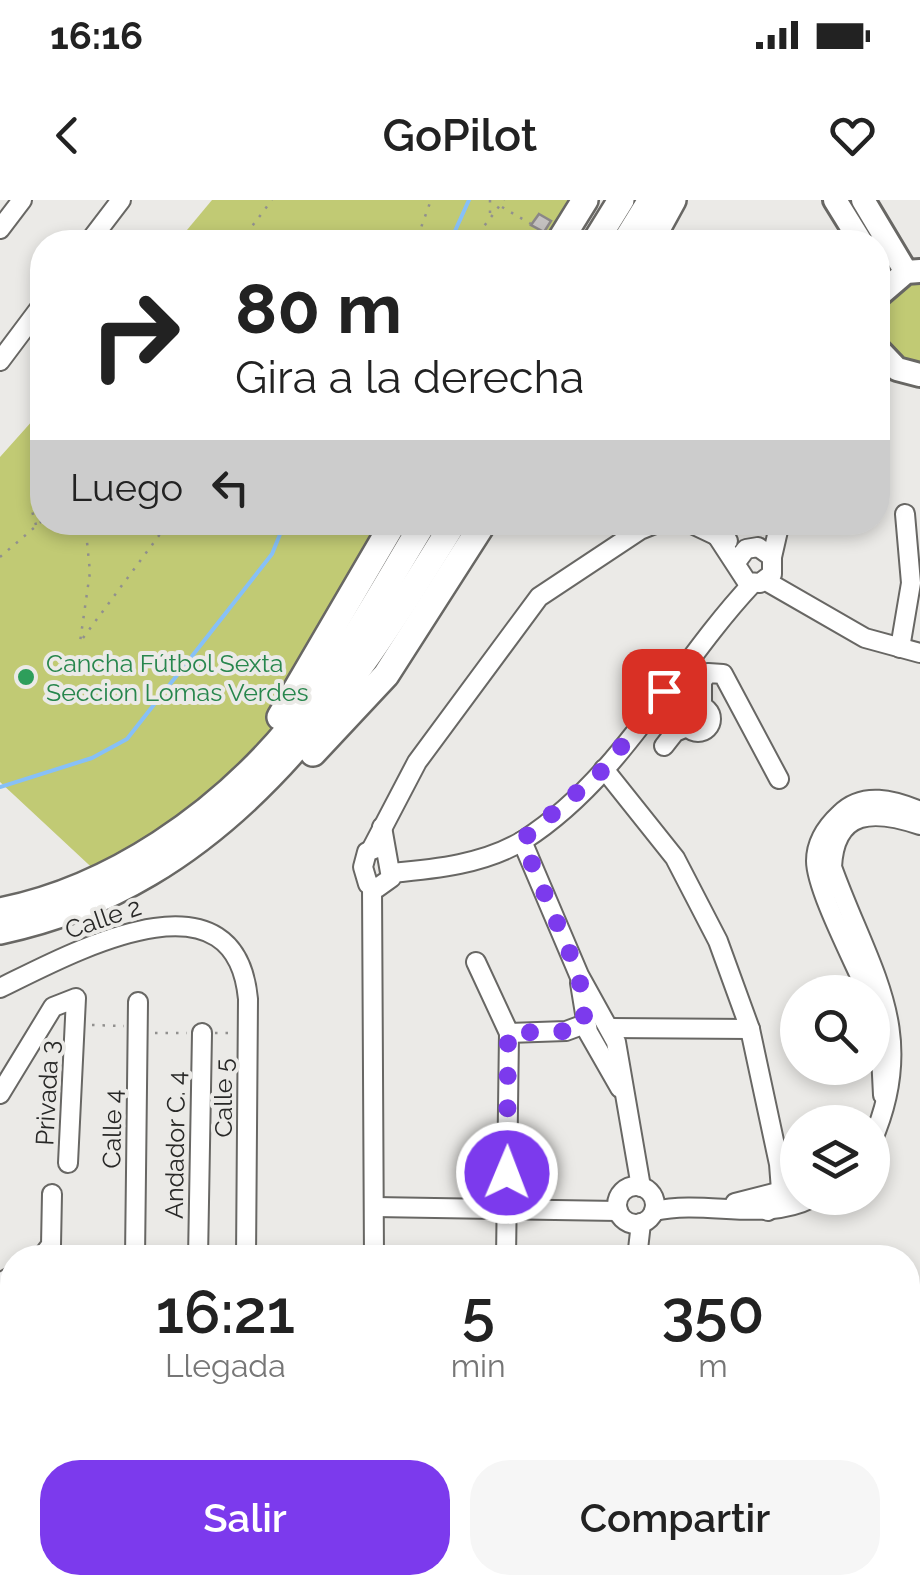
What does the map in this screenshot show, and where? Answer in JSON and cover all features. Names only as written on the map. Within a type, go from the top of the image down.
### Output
[{"type":"highway","points":[[566,230],[585,200]]},
{"type":"highway","points":[[602,230],[621,200]]},
{"type":"highway","points":[[632,230],[651,200]]},
{"type":"highway","points":[[657,230],[674,200]]},
{"type":"highway","points":[[256,779],[387,535]]},
{"type":"highway","points":[[256,779],[416,535]]},
{"type":"highway","points":[[0,931],[80,908],[170,858],[256,779],[388,630],[446,535]]},
{"type":"highway","points":[[0,912],[75,889],[142,855],[256,779],[314,752],[386,675],[476,535]]},
{"type":"main road","points":[[835,200],[854,230]]},
{"type":"main road","points":[[863,200],[875,230]]},
{"type":"main road","points":[[890,361],[897,369],[920,375]]},
{"type":"street","points":[[0,229],[22,200]]},
{"type":"street","points":[[98,230],[122,200]]},
{"type":"street","points":[[0,361],[30,320]]},
{"type":"street","points":[[900,648],[910,583],[906,514]]},
{"type":"street","points":[[374,1245],[374,921],[382,867],[382,826],[416,762],[539,597],[632,535]]},
{"type":"street","points":[[716,535],[835,624],[920,653]]},
{"type":"street","points":[[382,867],[424,870],[488,856],[522,840],[604,769],[727,610],[774,535]]},
{"type":"street","points":[[664,746],[691,716],[708,673],[724,674],[780,780]]},
{"type":"street","points":[[661,696],[691,716]]},
{"type":"street","points":[[604,769],[684,873],[718,941],[750,1029],[780,1152]]},
{"type":"street","points":[[860,975],[821,882],[818,850],[827,826],[847,807],[873,798],[920,811]]},
{"type":"street","points":[[886,1105],[897,1056],[895,1032],[832,867],[833,847],[843,828],[863,816],[890,815],[920,825]]},
{"type":"street","points":[[522,840],[627,1102],[635,1161],[636,1245]]},
{"type":"street","name":"Calle 2","points":[[0,988],[127,932],[151,926],[197,930],[224,946]]},
{"type":"street","name":"Calle 5","points":[[224,946],[241,968],[248,999],[246,1245]]},
{"type":"street","points":[[476,962],[508,1033],[506,1245]]},
{"type":"street","points":[[0,1094],[54,1007],[76,998],[75,1025]]},
{"type":"street","name":"Calle 4","points":[[134,1245],[138,1002]]},
{"type":"street","name":"Privada 3","points":[[68,1163],[75,1025]]},
{"type":"street","points":[[508,1033],[750,1029]]},
{"type":"street","name":"Andador C. 4","points":[[198,1245],[202,1033]]},
{"type":"street","points":[[725,1206],[780,1191]]},
{"type":"street","points":[[51,1245],[52,1194]]},
{"type":"street","points":[[768,1211],[780,1198]]},
{"type":"street","points":[[375,1207],[635,1205],[725,1206],[768,1211],[780,1207]]},
{"type":"path","points":[[249,230],[272,200]]},
{"type":"path","points":[[420,230],[431,200]]},
{"type":"path","points":[[490,220],[492,200]]},
{"type":"path","points":[[482,230],[504,200]]},
{"type":"path","points":[[501,206],[531,224]]},
{"type":"path","points":[[0,557],[30,532]]},
{"type":"path","points":[[86,535],[90,572],[80,642],[159,535]]},
{"type":"path","points":[[75,1025],[138,1027]]},
{"type":"green space","points":[[212,200],[584,200],[565,230],[187,230]]},
{"type":"green space","points":[[920,273],[920,374],[890,352],[890,292]]},
{"type":"green space","points":[[30,423],[30,535],[387,535],[248,770],[102,877],[0,782],[0,457]]},
{"type":"building","points":[[539,214],[551,221],[545,230],[531,225]]},
{"type":"waterway","points":[[455,230],[469,200]]},
{"type":"waterway","points":[[0,787],[92,758],[127,739],[272,554],[280,535]]},
{"type":"place","name":"Cancha Fútbol Sexta Seccion Lomas Verdes","points":[[26,677]]},
{"type":"route","points":[[507,1173],[508,1033],[566,1031],[585,1024],[579,975],[522,840],[562,810],[604,769],[664,691]]}]
